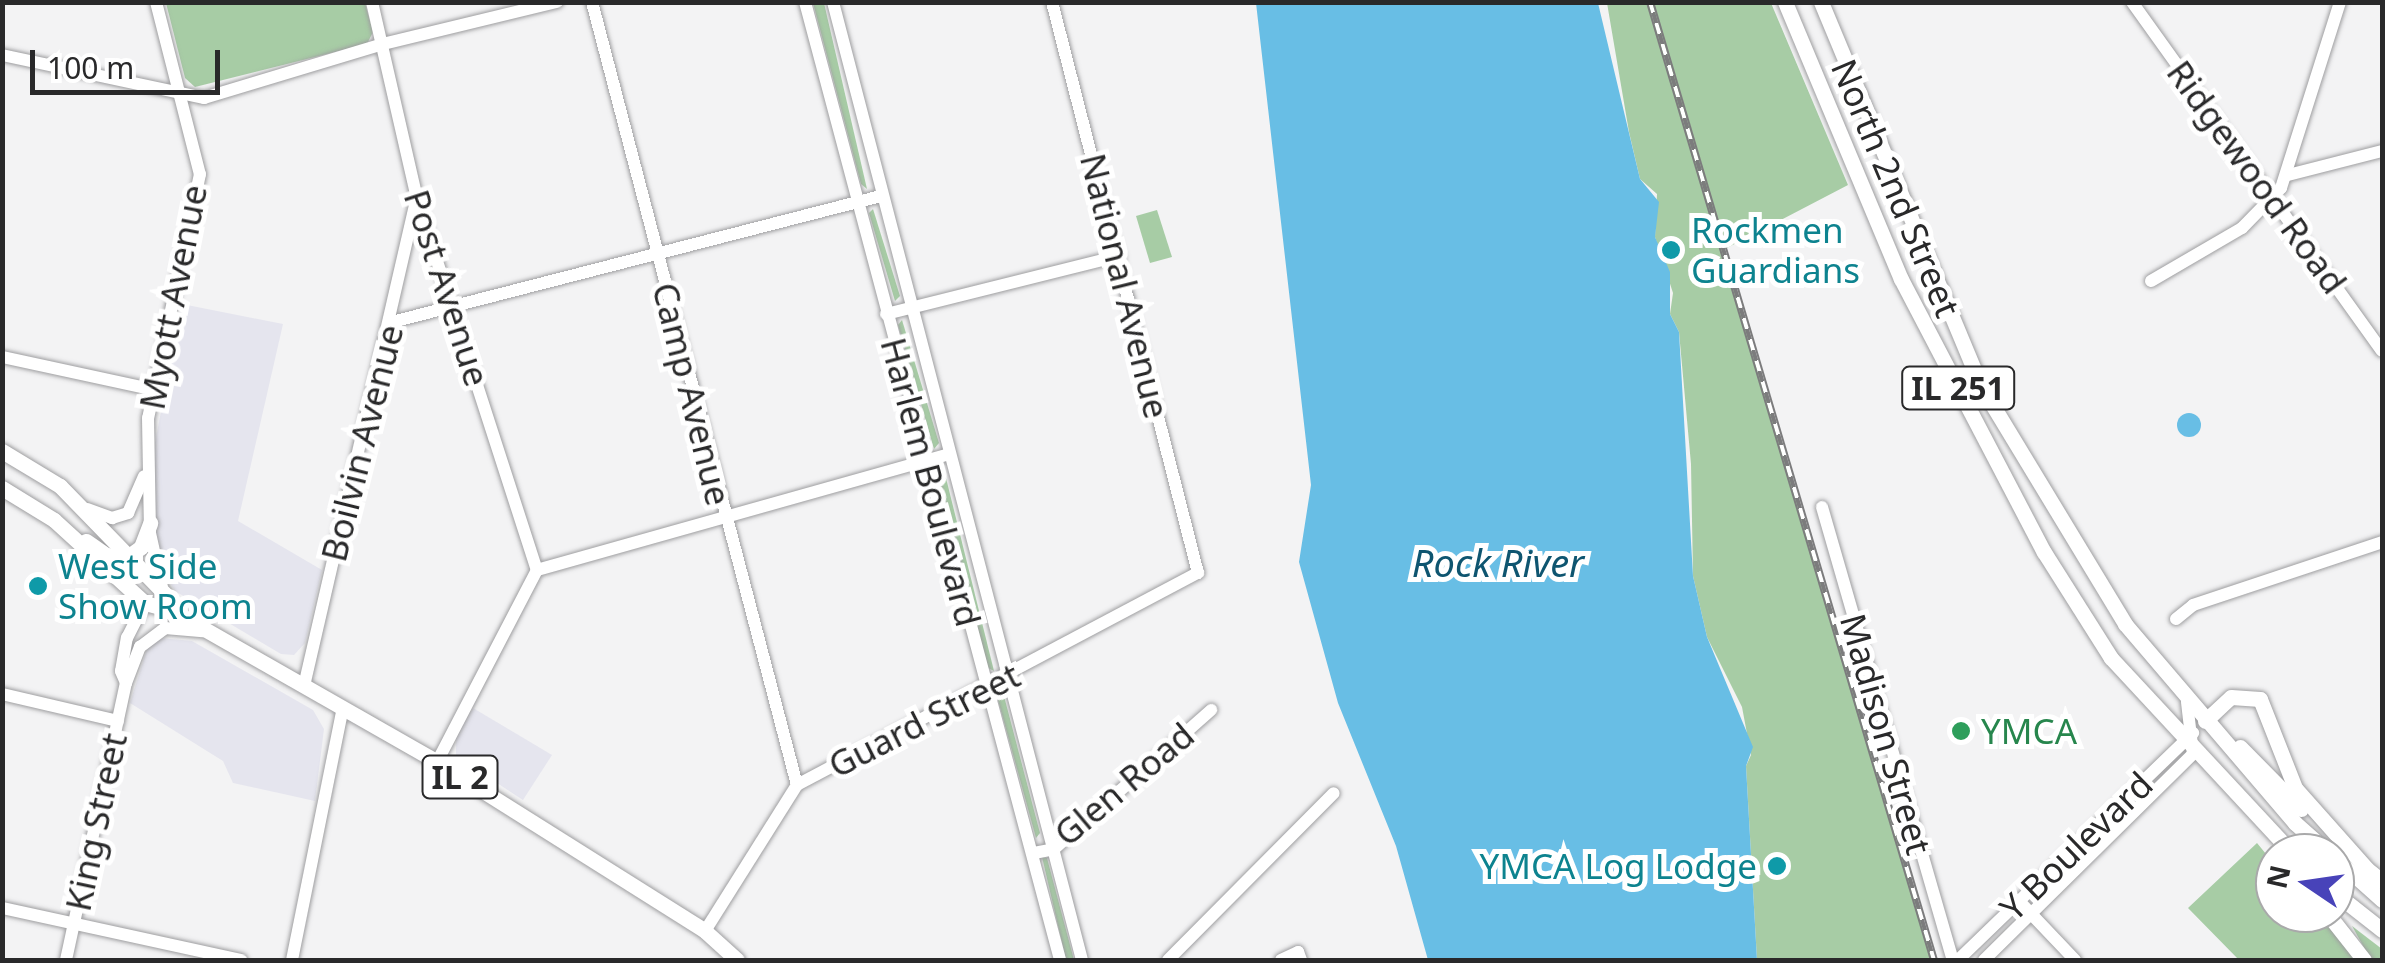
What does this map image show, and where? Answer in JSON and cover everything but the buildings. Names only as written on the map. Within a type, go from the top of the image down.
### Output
[{"type":"main road","name":"North 2nd Street","points":[[1785,2],[1901,279],[2044,552],[2111,658],[2194,737],[2306,833]]},
{"type":"main road","name":"North 2nd Street","points":[[1820,2],[1981,386],[2125,624],[2185,698],[2194,737],[2215,777],[2272,833]]},
{"type":"main road","points":[[2,452],[76,502],[126,558],[166,594],[171,610]]},
{"type":"main road","name":"IL 2","points":[[2,488],[54,520],[145,603],[171,610],[437,762],[705,932],[738,960]]},
{"type":"main road","points":[[54,520],[106,555],[126,558],[141,547],[150,523]]},
{"type":"main road","points":[[2194,737],[2232,697],[2260,699],[2295,788],[2368,870]]},
{"type":"main road","points":[[2194,737],[2230,736],[2382,882]]},
{"type":"main road","points":[[2215,777],[2261,833]]},
{"type":"main road","points":[[2355,876],[2382,900]]},
{"type":"main road","points":[[2355,909],[2382,930]]},
{"type":"main road","points":[[2343,933],[2364,960]]},
{"type":"street","name":"Myott Avenue","points":[[156,2],[183,98],[200,184],[154,390],[147,459],[153,564],[166,594]]},
{"type":"street","name":"Post Avenue","points":[[372,2],[416,199],[537,570]]},
{"type":"street","points":[[2,55],[183,98],[223,93],[383,44],[557,2]]},
{"type":"street","name":"Camp Avenue","points":[[592,2],[722,515],[797,784]]},
{"type":"street","name":"Harlem Boulevard","points":[[805,2],[1060,960]]},
{"type":"street","name":"Harlem Boulevard","points":[[832,2],[1082,960]]},
{"type":"street","name":"National Avenue","points":[[1052,2],[1198,569]]},
{"type":"street","name":"Ridgewood Road","points":[[2132,2],[2382,351]]},
{"type":"street","points":[[2151,281],[2242,228],[2288,175],[2340,2]]},
{"type":"street","points":[[2288,175],[2382,151]]},
{"type":"street","points":[[392,322],[881,196]]},
{"type":"street","name":"Boilvin Avenue","points":[[304,686],[392,322],[416,199]]},
{"type":"street","points":[[886,314],[1120,256]]},
{"type":"street","points":[[2,357],[154,390]]},
{"type":"street","points":[[437,762],[537,570],[949,454]]},
{"type":"street","points":[[76,502],[101,516],[128,513],[147,459]]},
{"type":"street","name":"Madison Street","points":[[1822,508],[1956,960]]},
{"type":"street","points":[[2176,619],[2193,605],[2382,542]]},
{"type":"street","name":"Guard Street","points":[[705,932],[797,784],[1193,580],[1198,569]]},
{"type":"street","name":"King Street","points":[[126,683],[121,671],[127,638],[145,603]]},
{"type":"street","name":"King Street","points":[[66,960],[126,683],[148,635],[173,627],[206,632]]},
{"type":"street","points":[[2,694],[118,721]]},
{"type":"street","points":[[292,960],[343,708]]},
{"type":"street","name":"Glen Road","points":[[1034,852],[1054,849],[1211,710]]},
{"type":"street","name":"Y Boulevard","points":[[1956,960],[2194,737]]},
{"type":"street","name":"Y Boulevard","points":[[1984,960],[2032,915],[2194,737]]},
{"type":"street","points":[[1168,960],[1334,794]]},
{"type":"street","points":[[2018,900],[2075,960]]},
{"type":"street","points":[[2,908],[241,960]]},
{"type":"street","points":[[1281,960],[1298,952],[1301,960]]},
{"type":"shaded area","points":[[182,304],[283,324],[238,521],[322,570],[305,643],[294,655],[281,654],[175,591],[155,557],[152,458]]},
{"type":"shaded area","points":[[160,638],[192,641],[313,710],[324,729],[315,801],[233,783],[223,761],[130,703],[147,649]]},
{"type":"shaded area","points":[[473,708],[552,755],[523,800],[456,756],[456,735]]},
{"type":"green space","points":[[166,3],[365,3],[373,32],[367,44],[195,87],[185,78]]},
{"type":"green space","points":[[813,3],[824,3],[867,189],[861,184]]},
{"type":"green space","points":[[1607,3],[1771,3],[1848,185],[1723,250],[1934,960],[1757,960],[1746,766],[1751,755],[1742,707],[1707,637],[1693,576],[1691,464],[1679,332],[1670,314],[1673,293],[1655,237],[1657,194],[1640,179]]},
{"type":"green space","points":[[873,209],[900,296],[895,301],[869,213]]},
{"type":"green space","points":[[1157,210],[1172,257],[1150,263],[1136,216]]},
{"type":"green space","points":[[902,320],[939,443],[934,449],[898,325]]},
{"type":"green space","points":[[937,470],[944,470],[994,671],[988,668]]},
{"type":"green space","points":[[1004,696],[1040,833],[1036,838],[998,700]]},
{"type":"green space","points":[[2255,845],[2255,933],[2334,933],[2356,960],[2239,960],[2188,908]]},
{"type":"green space","points":[[1042,857],[1047,858],[1074,960],[1066,960]]},
{"type":"green space","points":[[2355,928],[2382,949],[2382,960],[2371,960]]},
{"type":"water","name":"Rock River","points":[[1256,3],[1598,3],[1640,179],[1659,202],[1655,237],[1670,272],[1670,314],[1679,332],[1693,576],[1707,637],[1753,747],[1746,766],[1757,960],[1428,960],[1396,846],[1338,703],[1299,562],[1311,485]]},
{"type":"water","points":[[2189,413],[2201,425],[2189,437],[2177,425]]},
{"type":"railway","points":[[1650,2],[1934,960]]},
{"type":"place","name":"Rockmen Guardians","points":[[1671,250]]},
{"type":"place","name":"West Side Show Room","points":[[38,586]]},
{"type":"place","name":"YMCA","points":[[1961,731]]},
{"type":"place","name":"YMCA Log Lodge","points":[[1777,866]]}]
